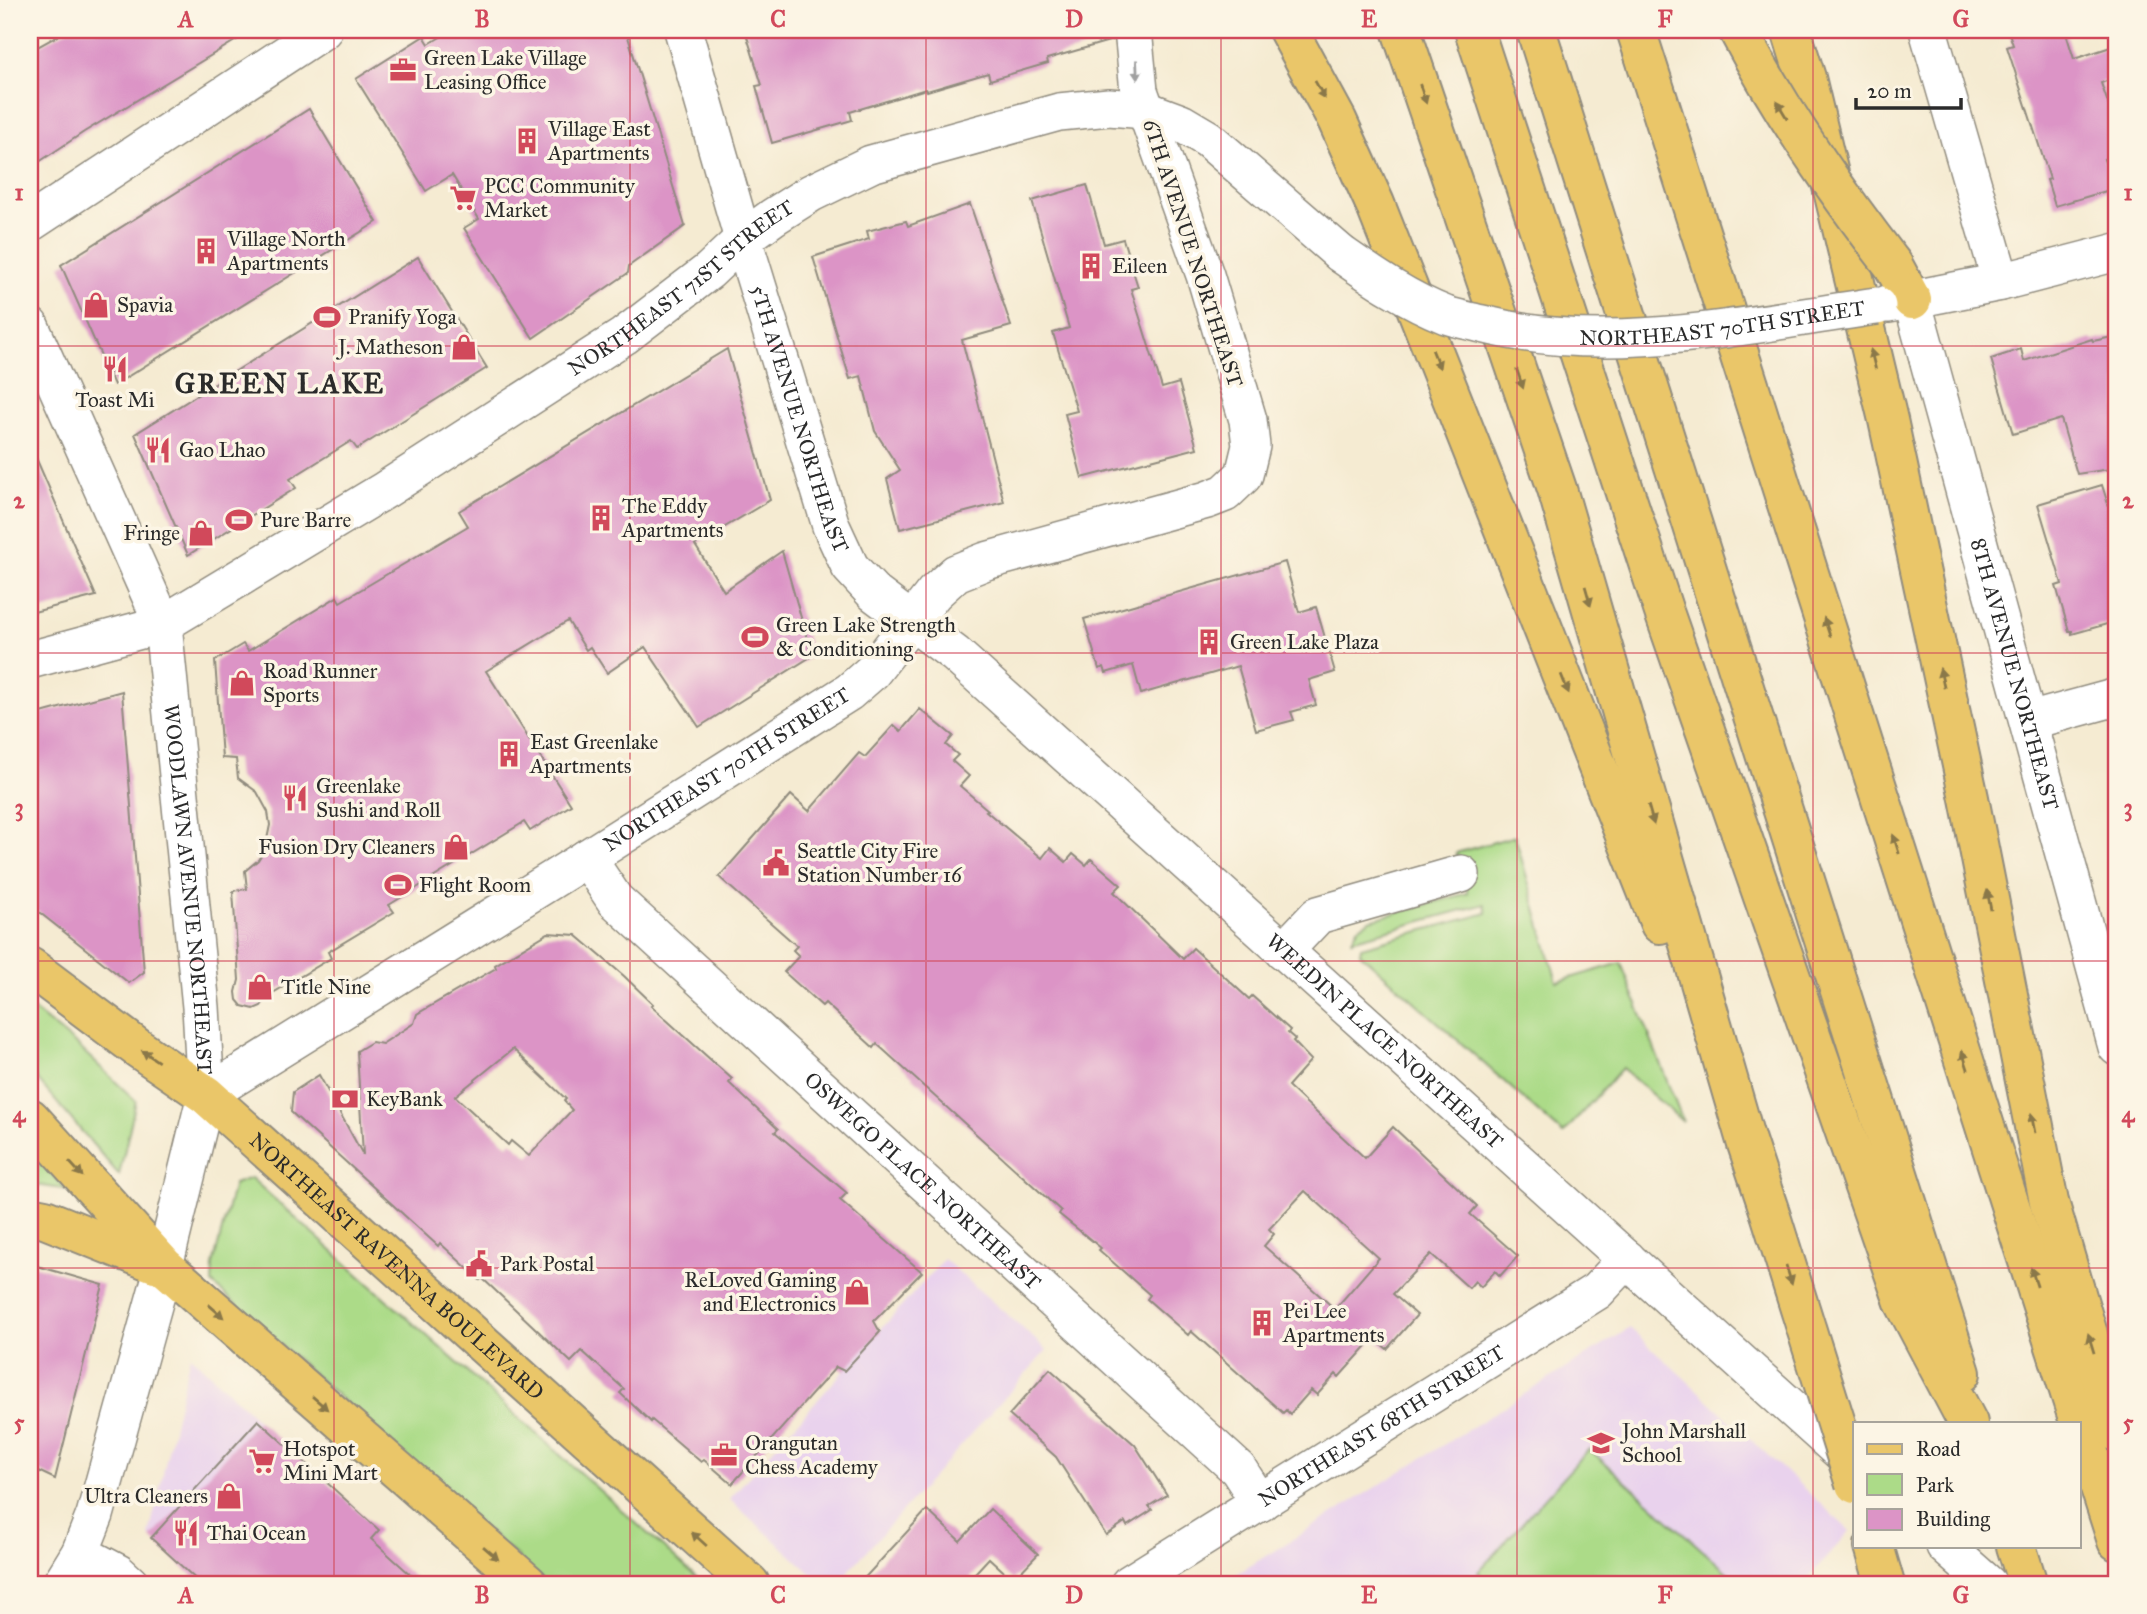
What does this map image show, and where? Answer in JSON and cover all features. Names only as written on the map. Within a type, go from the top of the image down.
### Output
[{"type":"main road","points":[[1288,30],[1337,120],[1375,204],[1746,1141]]},
{"type":"main road","points":[[1401,30],[1557,488],[1746,1141],[1853,1478]]},
{"type":"main road","points":[[1474,30],[1664,612],[1904,1302],[1967,1422]]},
{"type":"main road","points":[[1536,30],[1977,1422]]},
{"type":"main road","points":[[1636,30],[2080,1422]]},
{"type":"main road","points":[[1738,30],[1786,116],[1819,166],[1893,265],[1882,301]]},
{"type":"main road","points":[[1791,30],[1882,301],[1888,420],[1969,798],[2049,1202],[2117,1432]]},
{"type":"main road","name":"NORTHEAST RAVENNA BOULEVARD","points":[[30,967],[139,1049],[206,1095],[750,1584]]},
{"type":"main road","points":[[30,1118],[164,1266],[528,1584]]},
{"type":"main road","points":[[30,1216],[45,1219],[164,1266]]},
{"type":"main road","points":[[2080,1423],[2117,1541]]},
{"type":"main road","points":[[1875,1548],[1885,1584]]},
{"type":"main road","points":[[2017,1548],[2028,1584]]},
{"type":"street","points":[[30,223],[323,30]]},
{"type":"street","name":"5TH AVENUE NORTHEAST","points":[[683,30],[743,239],[831,526],[850,567],[874,593],[910,621]]},
{"type":"street","name":"6TH AVENUE NORTHEAST","points":[[1133,30],[1139,91],[1205,275],[1248,420],[1251,446],[1244,475]]},
{"type":"street","points":[[1928,30],[2001,282]]},
{"type":"street","name":"NORTHEAST 71ST STREET","points":[[30,660],[163,624],[385,490],[624,336],[709,271],[743,239],[811,193],[871,164],[1059,113],[1108,107],[1146,110],[1181,123],[1208,139],[1341,254]]},
{"type":"street","name":"NORTHEAST 70TH STREET","points":[[1341,254],[1388,286],[1447,315],[1521,334],[1601,338],[1679,334],[2001,282],[2117,252]]},
{"type":"street","name":"8TH AVENUE NORTHEAST","points":[[1882,301],[2029,721],[2117,1047]]},
{"type":"street","name":"WOODLAWN AVENUE NORTHEAST","points":[[30,326],[163,624],[201,1007],[206,1095],[164,1266],[95,1515],[80,1553],[61,1584]]},
{"type":"street","name":"NORTHEAST 70TH STREET","points":[[206,1095],[849,692],[872,672],[933,593],[956,573],[986,561],[1207,500],[1225,493],[1244,475]]},
{"type":"street","name":"WEEDIN PLACE NORTHEAST","points":[[910,621],[955,654],[1853,1463]]},
{"type":"street","points":[[2029,721],[2117,697]]},
{"type":"street","name":"OSWEGO PLACE NORTHEAST","points":[[587,858],[615,900],[1238,1469],[1260,1503]]},
{"type":"street","points":[[1284,951],[1318,915],[1461,874]]},
{"type":"street","name":"NORTHEAST 68TH STREET","points":[[1129,1584],[1597,1291],[1627,1259]]},
{"type":"street","points":[[1947,1548],[1988,1584]]},
{"type":"street","points":[[80,1553],[118,1573],[130,1584]]},
{"type":"shaded area","points":[[944,1259],[1047,1350],[837,1584],[823,1584],[729,1499]]},
{"type":"shaded area","name":"John Marshall School","points":[[1630,1328],[1850,1531],[1803,1584],[1221,1584]]},
{"type":"shaded area","points":[[190,1355],[379,1530],[330,1584],[201,1584],[149,1535]]},
{"type":"green space","points":[[1515,836],[1557,982],[1621,963],[1683,1122],[1622,1068],[1563,1134],[1360,953],[1361,947],[1487,913],[1485,904],[1352,940],[1358,928],[1370,920],[1468,893],[1456,853]]},
{"type":"green space","points":[[30,1007],[77,1045],[136,1101],[119,1175],[30,1071]]},
{"type":"green space","points":[[30,1153],[68,1190],[30,1184]]},
{"type":"green space","points":[[251,1178],[704,1584],[547,1584],[212,1283],[213,1265],[234,1184]]},
{"type":"green space","points":[[1589,1449],[1728,1573],[1718,1584],[1492,1584],[1478,1572]]},
{"type":"building","points":[[68,30],[253,30],[84,132],[30,168],[30,51]]},
{"type":"building","name":"Village East Apartments","points":[[452,30],[626,30],[685,226],[629,266],[628,273],[533,338],[464,228],[479,219],[452,175],[426,191],[356,79],[424,36],[429,44]]},
{"type":"building","points":[[745,30],[1112,30],[1113,40],[1047,59],[1048,63],[990,80],[988,73],[927,91],[926,89],[850,112],[852,120],[772,143],[756,86],[762,85]]},
{"type":"building","points":[[2008,30],[2065,30],[2074,59],[2117,45],[2117,77],[2101,83],[2117,129],[2117,155],[2104,159],[2113,189],[2055,206],[2047,180],[2050,179],[2007,47],[2013,45]]},
{"type":"building","name":"Village North Apartments","points":[[309,109],[377,222],[114,385],[61,265]]},
{"type":"building","points":[[1087,185],[1104,244],[1123,239],[1138,287],[1131,289],[1162,388],[1179,383],[1197,448],[1082,478],[1065,414],[1077,411],[1053,333],[1069,328],[1032,201]]},
{"type":"building","points":[[970,204],[1011,326],[962,340],[1004,502],[900,529],[887,479],[900,470],[875,431],[861,376],[850,379],[813,257],[869,239],[867,231],[906,221],[908,226]]},
{"type":"building","points":[[418,257],[487,368],[357,449],[351,441],[290,479],[296,488],[188,555],[135,434]]},
{"type":"building","points":[[2117,336],[2117,468],[2077,474],[2061,419],[2013,434],[1991,359],[2021,349],[2024,361],[2092,339],[2093,341]]},
{"type":"building","points":[[727,349],[770,500],[695,545],[724,591],[782,551],[812,656],[699,727],[645,647],[607,673],[590,647],[586,650],[568,621],[486,671],[571,805],[530,831],[524,822],[389,905],[394,912],[328,952],[331,958],[268,996],[261,1006],[254,1009],[242,1006],[237,1000],[236,992],[239,980],[233,891],[247,889],[245,871],[258,860],[265,849],[270,825],[268,812],[257,792],[238,778],[236,759],[222,758],[215,661],[243,644],[248,651],[337,597],[340,602],[468,526],[459,511]]},
{"type":"building","points":[[30,444],[96,596],[30,613]]},
{"type":"building","points":[[2102,485],[2117,533],[2117,604],[2109,606],[2114,622],[2072,634],[2056,586],[2062,584],[2038,504]]},
{"type":"building","name":"Green Lake Plaza","points":[[1285,562],[1299,612],[1316,607],[1335,672],[1309,680],[1316,705],[1291,712],[1294,720],[1256,730],[1238,666],[1141,694],[1133,665],[1106,673],[1104,667],[1099,669],[1084,619]]},
{"type":"building","points":[[122,691],[144,972],[129,983],[30,905],[30,716]]},
{"type":"building","points":[[920,709],[953,736],[946,745],[958,755],[952,761],[969,776],[960,786],[988,810],[986,811],[1042,858],[1050,848],[1066,862],[1073,854],[1086,865],[1091,859],[1121,885],[1114,892],[1183,959],[1193,948],[1249,999],[1252,996],[1290,1030],[1288,1033],[1295,1039],[1293,1041],[1311,1060],[1288,1086],[1365,1158],[1393,1127],[1477,1206],[1470,1214],[1518,1256],[1500,1276],[1495,1271],[1481,1287],[1475,1281],[1469,1288],[1431,1254],[1393,1294],[1417,1315],[1387,1349],[1374,1338],[1339,1377],[1336,1374],[1317,1395],[1311,1390],[1290,1414],[1286,1410],[1283,1413],[1191,1331],[1188,1335],[1147,1299],[1150,1295],[1099,1250],[1101,1248],[1059,1214],[1061,1211],[877,1044],[874,1048],[825,1003],[822,1006],[784,972],[799,956],[793,950],[797,946],[719,877],[791,795],[809,811],[859,753],[865,757],[894,725],[901,731]],"holes":[[[1305,1191],[1379,1258],[1335,1309],[1264,1246],[1274,1234],[1269,1229]]]},
{"type":"building","points":[[548,933],[576,935],[624,976],[653,1004],[651,1006],[732,1079],[729,1083],[778,1129],[775,1132],[847,1193],[840,1200],[922,1272],[874,1321],[880,1332],[844,1371],[836,1367],[732,1484],[704,1460],[701,1462],[652,1420],[651,1422],[620,1393],[624,1389],[582,1351],[571,1362],[482,1278],[480,1280],[440,1243],[438,1246],[291,1112],[293,1092],[319,1075],[363,1155],[357,1051],[372,1042],[382,1044],[414,1023],[417,1014],[496,968],[495,965]],"holes":[[[513,1049],[566,1099],[564,1101],[572,1110],[529,1156],[511,1141],[508,1145],[455,1096]]]},
{"type":"building","points":[[30,1264],[103,1285],[55,1479],[30,1467]]},
{"type":"building","points":[[1050,1369],[1135,1445],[1167,1495],[1149,1506],[1152,1510],[1127,1526],[1125,1522],[1106,1535],[1056,1457],[1009,1415]]},
{"type":"building","points":[[258,1420],[379,1530],[371,1539],[421,1584],[201,1584],[151,1538]]},
{"type":"building","points":[[990,1509],[1038,1554],[1013,1580],[989,1558],[965,1584],[859,1584],[927,1510],[960,1541]]},
{"type":"place","name":"Green Lake Village Leasing Office","points":[[403,70]]},
{"type":"place","name":"Village East Apartments","points":[[527,141]]},
{"type":"place","name":"PCC Community Market","points":[[463,198]]},
{"type":"place","name":"Village North Apartments","points":[[206,251]]},
{"type":"place","name":"Eileen","points":[[1091,266]]},
{"type":"place","name":"Spavia","points":[[96,305]]},
{"type":"place","name":"Pranify Yoga","points":[[327,317]]},
{"type":"place","name":"J. Matheson","points":[[464,347]]},
{"type":"place","name":"Toast Mi","points":[[115,369]]},
{"type":"place","name":"Gao Lhao","points":[[158,450]]},
{"type":"place","name":"The Eddy Apartments","points":[[601,518]]},
{"type":"place","name":"Pure Barre","points":[[239,520]]},
{"type":"place","name":"Fringe","points":[[201,533]]},
{"type":"place","name":"Green Lake Strength & Conditioning","points":[[755,637]]},
{"type":"place","name":"Green Lake Plaza","points":[[1209,642]]},
{"type":"place","name":"Road Runner Sports","points":[[242,683]]},
{"type":"place","name":"East Greenlake Apartments","points":[[509,754]]},
{"type":"place","name":"Greenlake Sushi and Roll","points":[[295,798]]},
{"type":"place","name":"Fusion Dry Cleaners","points":[[456,847]]},
{"type":"place","name":"Seattle City Fire Station Number 16","points":[[776,863]]},
{"type":"place","name":"Flight Room","points":[[398,885]]},
{"type":"place","name":"Title Nine","points":[[260,987]]},
{"type":"place","name":"KeyBank","points":[[345,1099]]},
{"type":"place","name":"Park Postal","points":[[479,1264]]},
{"type":"place","name":"ReLoved Gaming and Electronics","points":[[857,1292]]},
{"type":"place","name":"Pei Lee Apartments","points":[[1262,1323]]},
{"type":"place","name":"John Marshall School","points":[[1601,1443]]},
{"type":"place","name":"Orangutan Chess Academy","points":[[724,1455]]},
{"type":"place","name":"Hotspot Mini Mart","points":[[262,1461]]},
{"type":"place","name":"Ultra Cleaners","points":[[229,1496]]},
{"type":"place","name":"Thai Ocean","points":[[186,1533]]},
{"type":"district","name":"GREEN LAKE","points":[[280,383]]}]
